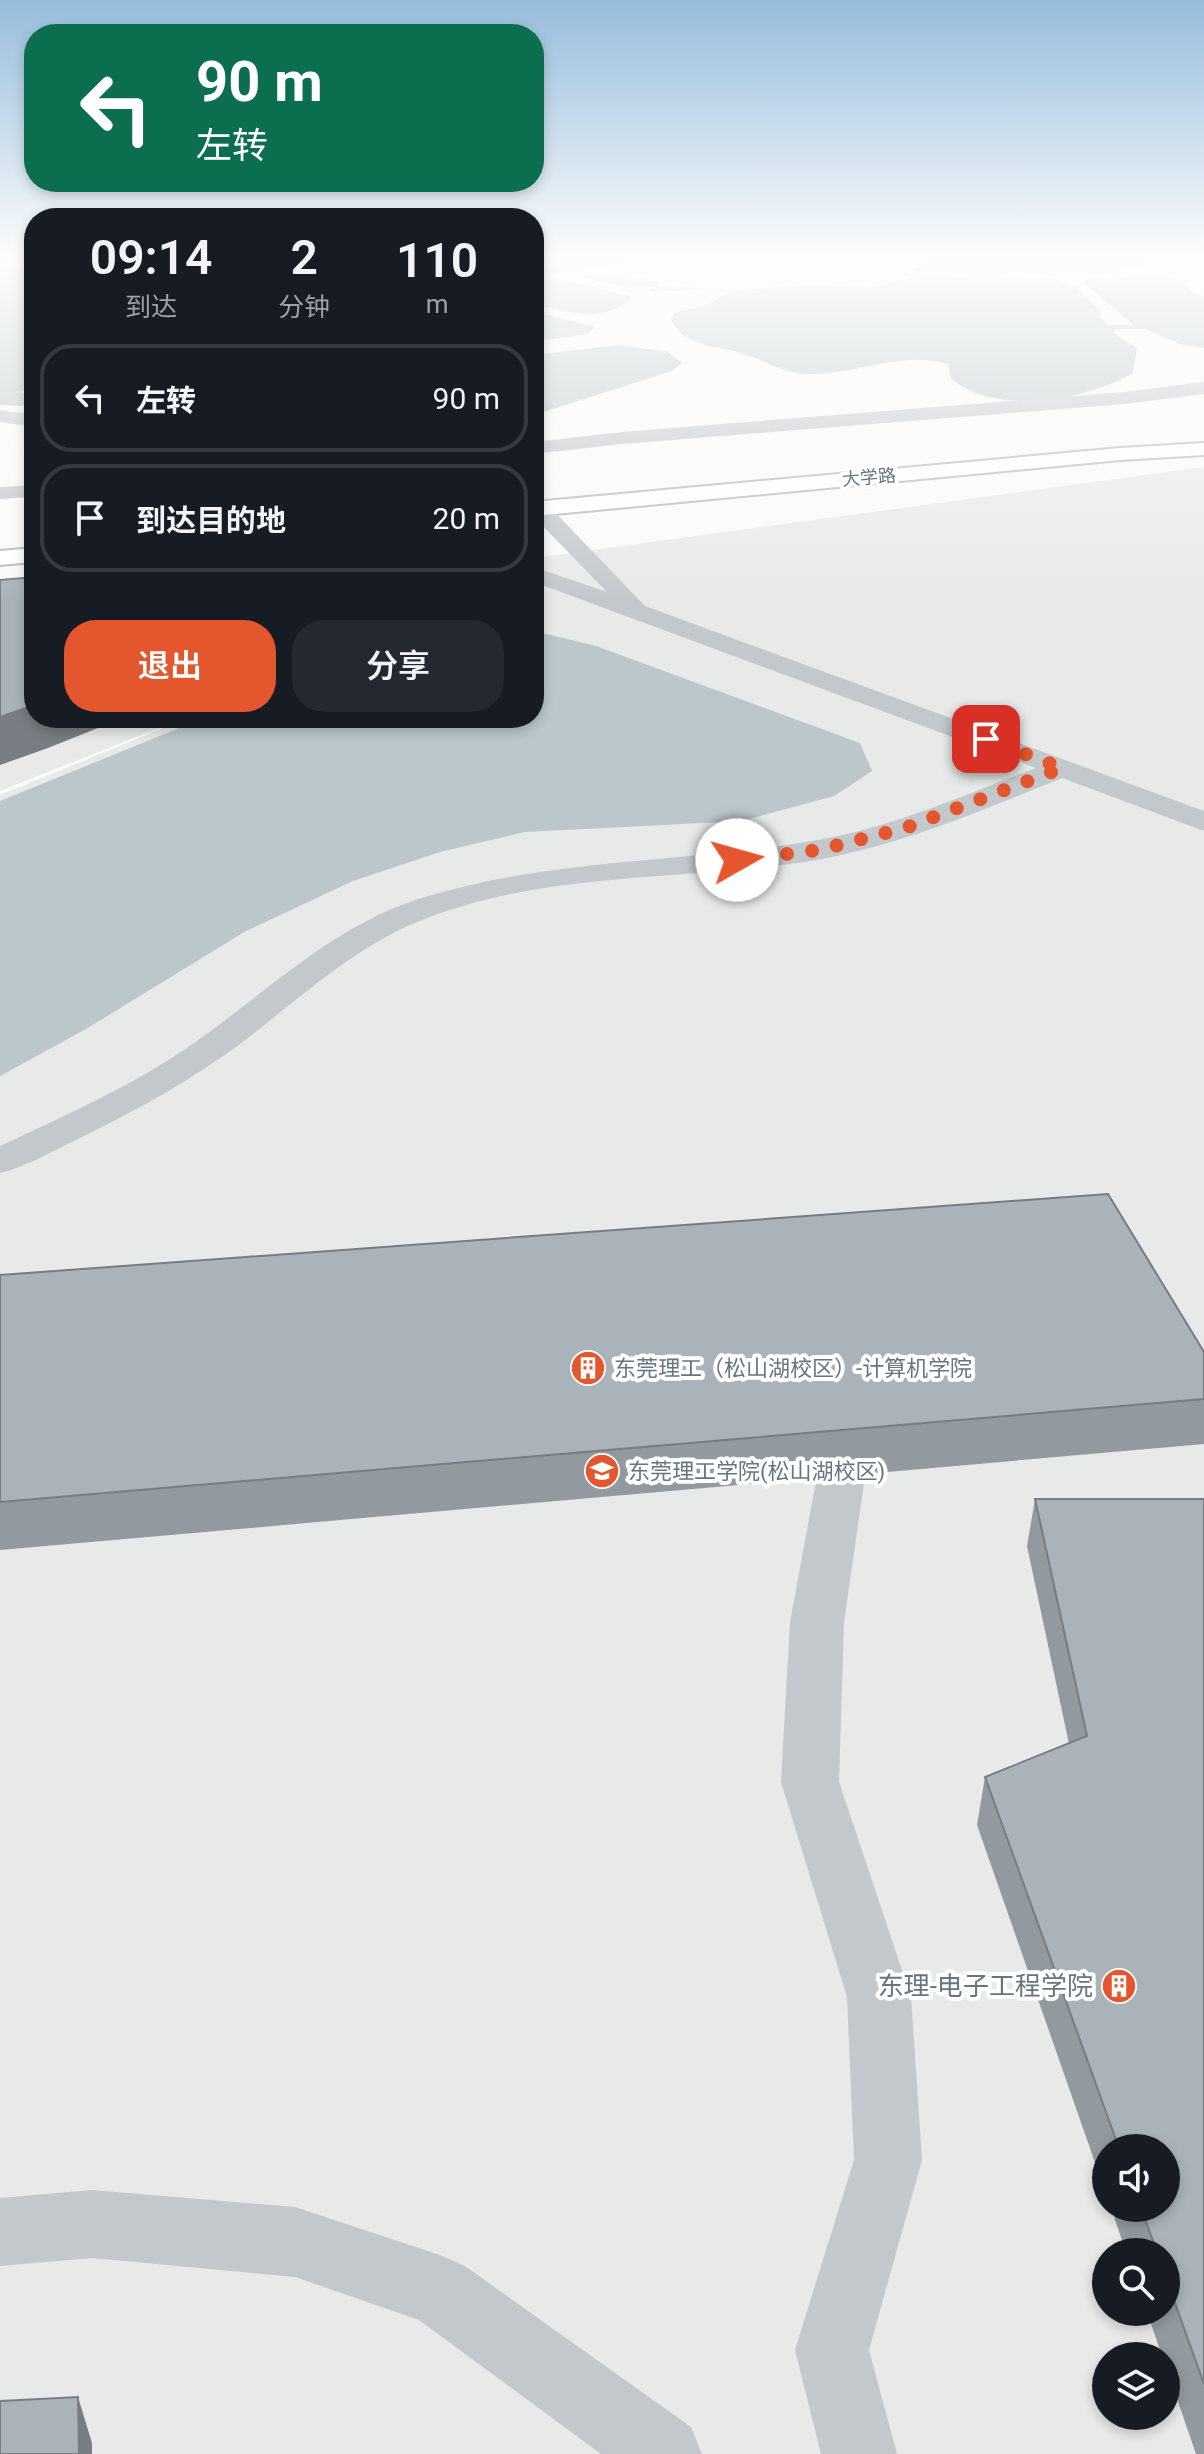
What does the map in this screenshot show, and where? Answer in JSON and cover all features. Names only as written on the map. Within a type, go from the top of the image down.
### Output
[{"type":"main road","name":"大学路","points":[[544,501],[1076,437],[1204,429]]},
{"type":"main road","name":"大学路","points":[[544,501],[1204,449]]},
{"type":"main road","points":[[0,535],[24,533]]},
{"type":"main road","points":[[0,558],[24,556]]},
{"type":"street","points":[[544,447],[1068,403],[1204,388]]},
{"type":"street","points":[[0,493],[24,492]]},
{"type":"street","points":[[544,511],[640,612]]},
{"type":"street","points":[[544,578],[1204,822]]},
{"type":"street","points":[[0,1161],[100,1114],[179,1068],[367,933],[434,904],[533,882],[819,850],[905,828],[1062,768]]},
{"type":"street","points":[[841,1476],[817,1622],[810,1782],[879,1997],[888,2160],[832,2350],[859,2454]]},
{"type":"street","points":[[0,2232],[92,2224],[295,2242],[440,2291],[664,2454]]},
{"type":"shaded area","points":[[0,373],[24,373],[24,405],[0,405]]},
{"type":"shaded area","points":[[544,373],[667,373],[544,412]]},
{"type":"shaded area","points":[[950,373],[1133,373],[1091,391],[1066,397],[1015,401],[969,390],[951,378]]},
{"type":"shaded area","name":"东莞理工学院(松山湖校区)","points":[[1204,467],[1204,2454],[0,2454],[0,795],[164,728],[544,728],[544,557]]},
{"type":"shaded area","points":[[0,599],[24,683],[24,728],[159,728],[0,791]]},
{"type":"shaded area","points":[[544,633],[596,646],[860,743],[872,771],[834,796],[742,821],[525,832],[440,852],[353,881],[246,931],[86,1029],[0,1076],[0,801],[179,728],[544,728]]},
{"type":"building","points":[[24,578],[24,709],[0,717],[0,580]]},
{"type":"building","name":"东莞理工（松山湖校区）-计算机学院","points":[[1108,1194],[1204,1352],[1204,1399],[0,1502],[0,1275]]},
{"type":"building","name":"东理-电子工程学院","points":[[1035,1499],[1204,1499],[1204,2384],[1180,2317],[1180,2238],[1152,2238],[1146,2222],[1180,2222],[1180,2134],[1114,2134],[985,1777],[1087,1736]]},
{"type":"building","points":[[78,2397],[79,2454],[0,2454],[0,2401]]},
{"type":"place","name":"东莞理工（松山湖校区）-计算机学院","points":[[588,1368]]},
{"type":"place","name":"东莞理工学院(松山湖校区)","points":[[602,1471]]},
{"type":"place","name":"东理-电子工程学院","points":[[1119,1986]]},
{"type":"route","points":[[737,860],[819,850],[905,828],[1062,768],[986,739]]}]
